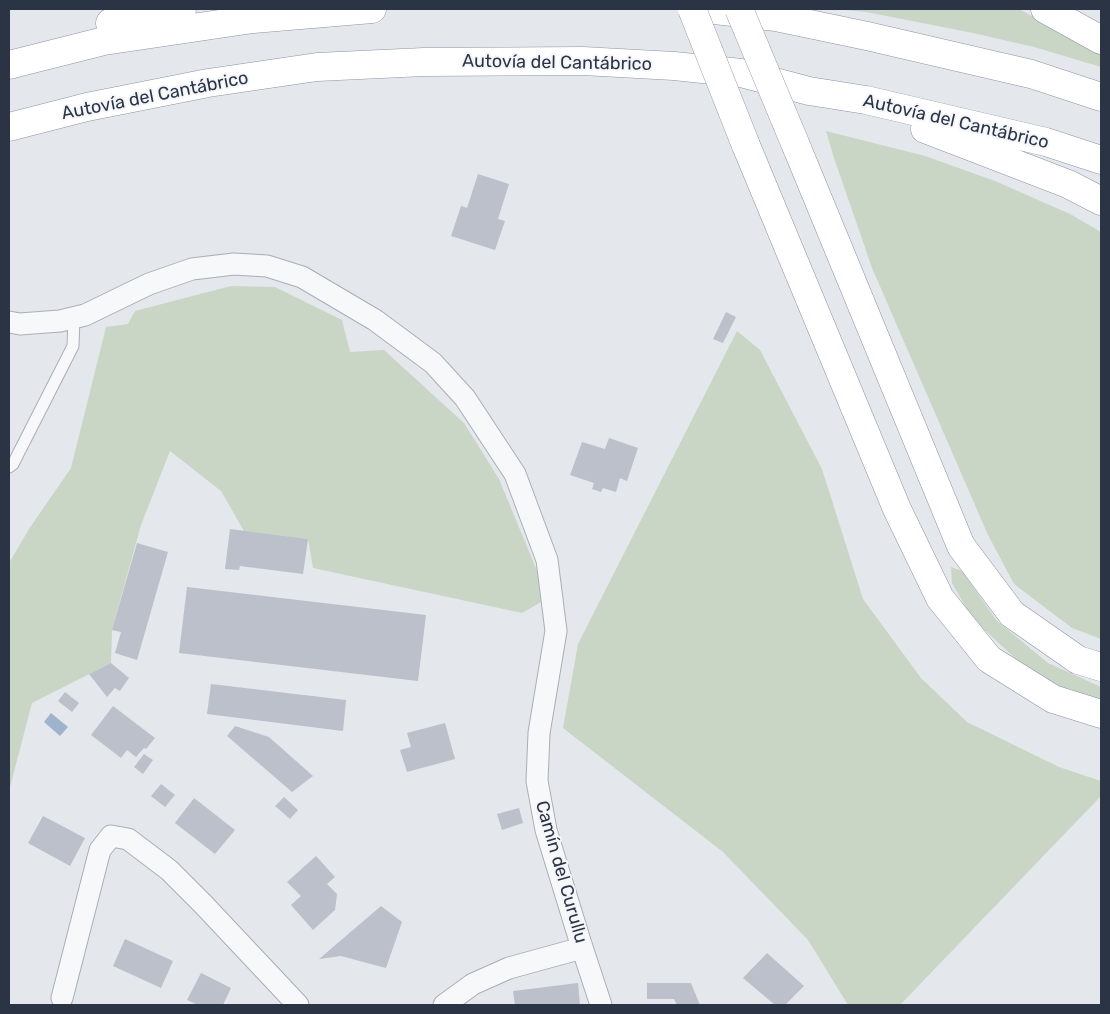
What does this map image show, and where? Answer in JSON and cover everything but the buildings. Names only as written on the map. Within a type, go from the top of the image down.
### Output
[{"type":"highway","points":[[9,48],[53,35],[182,9]]},
{"type":"highway","points":[[9,65],[104,41],[253,19],[372,9]]},
{"type":"highway","points":[[692,9],[745,142],[897,508],[940,598],[989,660],[1053,699],[1101,714]]},
{"type":"highway","points":[[706,9],[776,17],[867,36],[1031,74],[1101,97]]},
{"type":"highway","points":[[739,9],[962,546],[1012,614],[1078,660],[1101,667]]},
{"type":"highway","points":[[1044,9],[1101,40]]},
{"type":"highway","name":"Autovía del Cantábrico","points":[[9,127],[87,107],[208,83],[317,67],[444,62],[582,61],[655,65],[741,74],[809,90],[866,100],[1046,142],[1101,160]]},
{"type":"highway","points":[[809,90],[861,106],[968,144],[1068,184],[1101,200]]},
{"type":"street","name":"Camín del Curullu","points":[[9,322],[20,324],[60,321],[85,315],[149,284],[192,269],[234,264],[267,266],[302,277],[375,320],[433,362],[465,398],[514,474],[546,560],[556,632],[539,733],[537,781],[546,830],[601,1005]]},
{"type":"street","points":[[62,998],[100,850],[111,836],[128,838],[169,870],[298,1005]]},
{"type":"street","points":[[444,1005],[473,984],[509,968],[582,948]]},
{"type":"lane","points":[[9,467],[13,464],[74,346],[74,317]]},
{"type":"green space","points":[[834,9],[1019,9],[1101,53],[1101,67],[1034,47],[973,33],[866,12]]},
{"type":"green space","points":[[826,131],[925,156],[995,181],[1070,214],[1101,232],[1101,639],[1072,628],[1014,584],[988,535],[872,268]]},
{"type":"green space","points":[[231,286],[275,287],[342,320],[350,352],[384,350],[464,423],[499,479],[540,578],[541,602],[522,613],[313,568],[308,539],[244,531],[221,491],[170,451],[141,525],[112,630],[111,663],[32,703],[9,791],[9,563],[29,529],[71,468],[106,327],[128,324],[135,311]]},
{"type":"green space","points":[[737,331],[760,350],[822,469],[863,599],[921,678],[967,722],[1059,767],[1101,781],[1101,796],[900,1005],[848,1005],[808,940],[723,852],[563,728],[578,644]]},
{"type":"green space","points":[[951,567],[962,571],[997,621],[1048,663],[1101,687],[1101,703],[1068,693],[1020,663],[972,618],[952,583]]},
{"type":"water","points":[[51,713],[68,727],[60,736],[44,722]]}]
